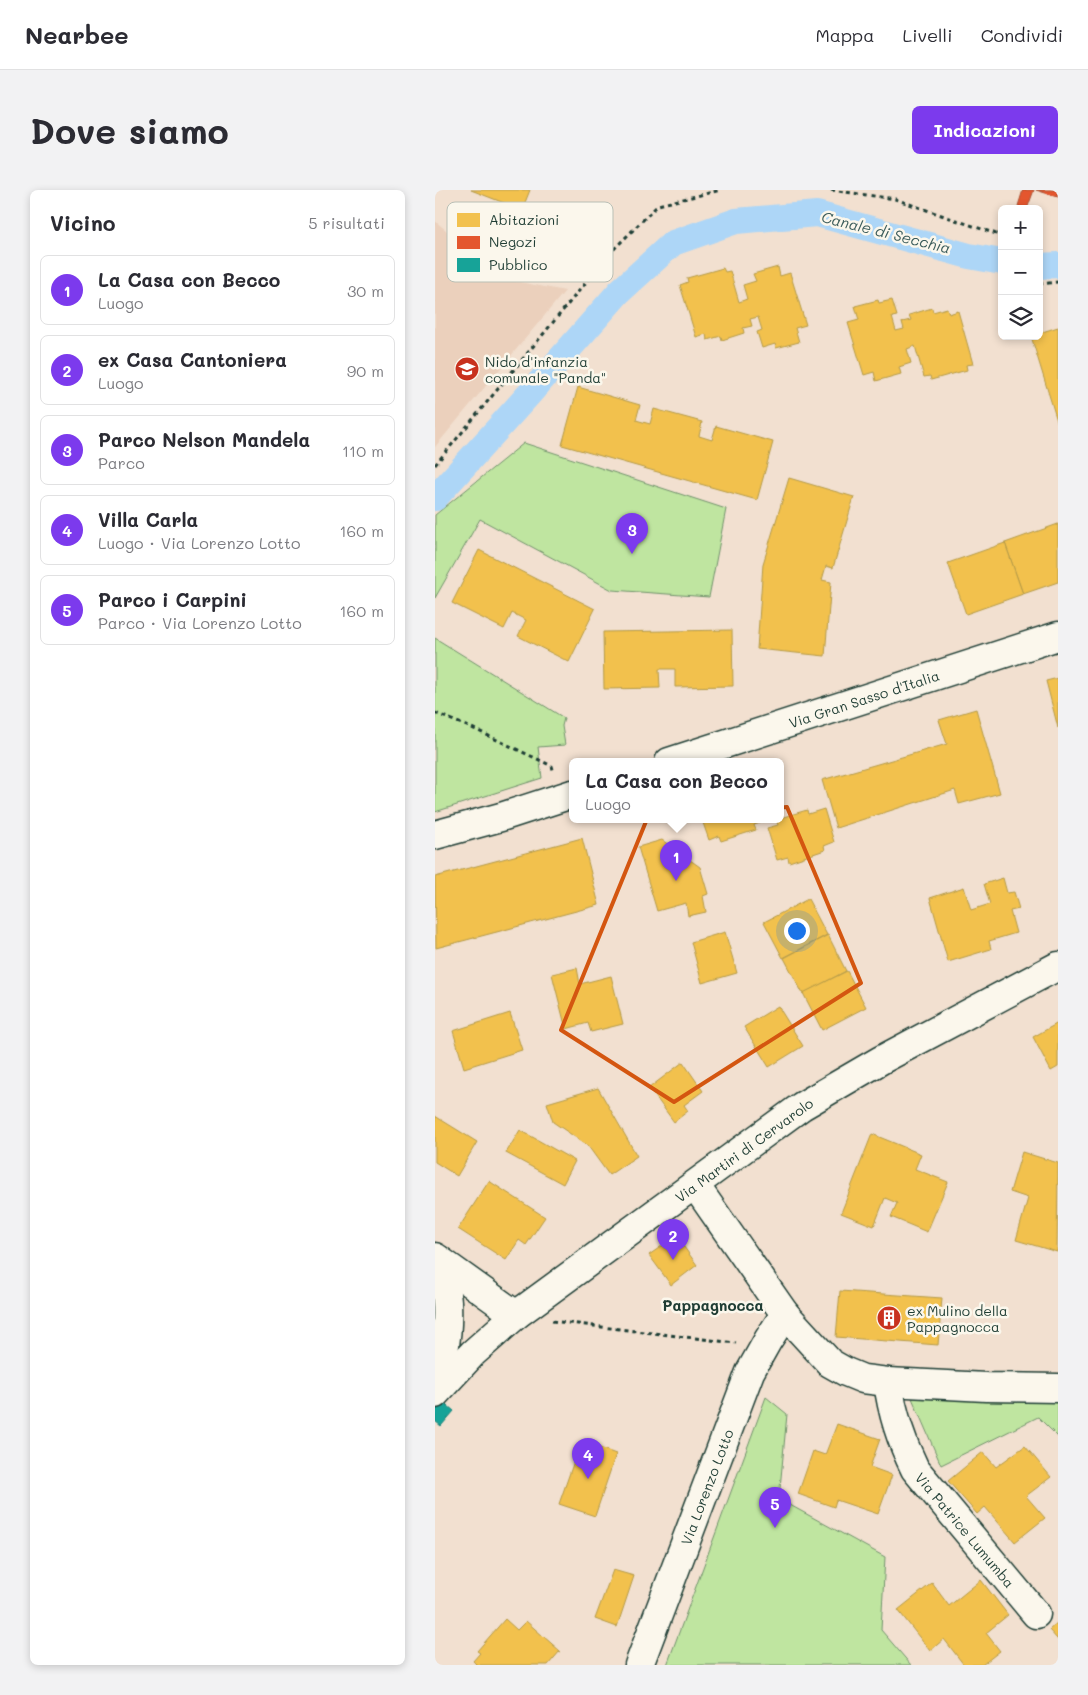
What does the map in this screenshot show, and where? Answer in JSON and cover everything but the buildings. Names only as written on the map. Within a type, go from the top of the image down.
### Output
[{"type":"street","name":"Via Gran Sasso d'Italia","points":[[681,758],[1058,636]]},
{"type":"street","points":[[435,835],[567,796]]},
{"type":"street","name":"Via Martiri di Cervarolo","points":[[435,1394],[473,1354],[525,1309],[802,1106],[881,1060],[1058,966]]},
{"type":"street","points":[[695,1185],[785,1314],[830,1363],[846,1372],[863,1379],[888,1382],[986,1387],[1058,1388]]},
{"type":"street","points":[[437,1258],[525,1309]]},
{"type":"street","points":[[435,1378],[440,1368],[446,1333],[447,1300],[437,1258]]},
{"type":"street","name":"Via Lorenzo Lotto","points":[[639,1665],[750,1372],[785,1314]]},
{"type":"street","name":"Via Patrice Lumumba","points":[[888,1382],[890,1402],[896,1422],[904,1447],[915,1469],[1036,1614]]},
{"type":"path","points":[[613,250],[658,205],[721,190]]},
{"type":"path","points":[[831,190],[895,199],[998,235]]},
{"type":"path","points":[[435,465],[586,282]]},
{"type":"path","points":[[1043,284],[1058,282]]},
{"type":"path","points":[[435,713],[472,728],[552,766],[567,796]]},
{"type":"path","points":[[525,1309],[552,1322],[764,1347]]},
{"type":"highlighted area","points":[[787,807],[861,983],[674,1102],[561,1030],[647,819]]},
{"type":"shaded area","name":"Nido d'infanzia comunale \"Panda\"","points":[[435,221],[447,231],[447,282],[520,282],[565,291],[435,447]]},
{"type":"green space","points":[[524,443],[726,509],[709,597],[612,590],[480,519],[435,598],[435,515]]},
{"type":"green space","points":[[435,638],[564,718],[562,726],[565,745],[538,747],[542,778],[435,812]]},
{"type":"green space","points":[[766,1397],[787,1414],[779,1499],[885,1557],[881,1630],[911,1665],[667,1665]]},
{"type":"green space","points":[[912,1398],[1058,1401],[1058,1437],[1038,1417],[941,1465]]},
{"type":"waterway","name":"Canale di Secchia","points":[[435,498],[619,292],[673,243],[736,221],[817,214],[969,256],[998,261]]},
{"type":"waterway","name":"Canale di Secchia","points":[[1043,266],[1058,265]]},
{"type":"place","name":"Nido d'infanzia comunale \"Panda\"","points":[[467,369]]},
{"type":"place","name":"Parco Nelson Mandela","points":[[632,554]]},
{"type":"place","name":"La Casa con Becco","points":[[676,881]]},
{"type":"place","name":"ex Casa Cantoniera","points":[[673,1260]]},
{"type":"place","name":"ex Mulino della Pappagnocca","points":[[889,1318]]},
{"type":"place","name":"Villa Carla","points":[[588,1479]]},
{"type":"place","name":"Parco i Carpini","points":[[775,1528]]},
{"type":"district","name":"Pappagnocca","points":[[713,1305]]}]
